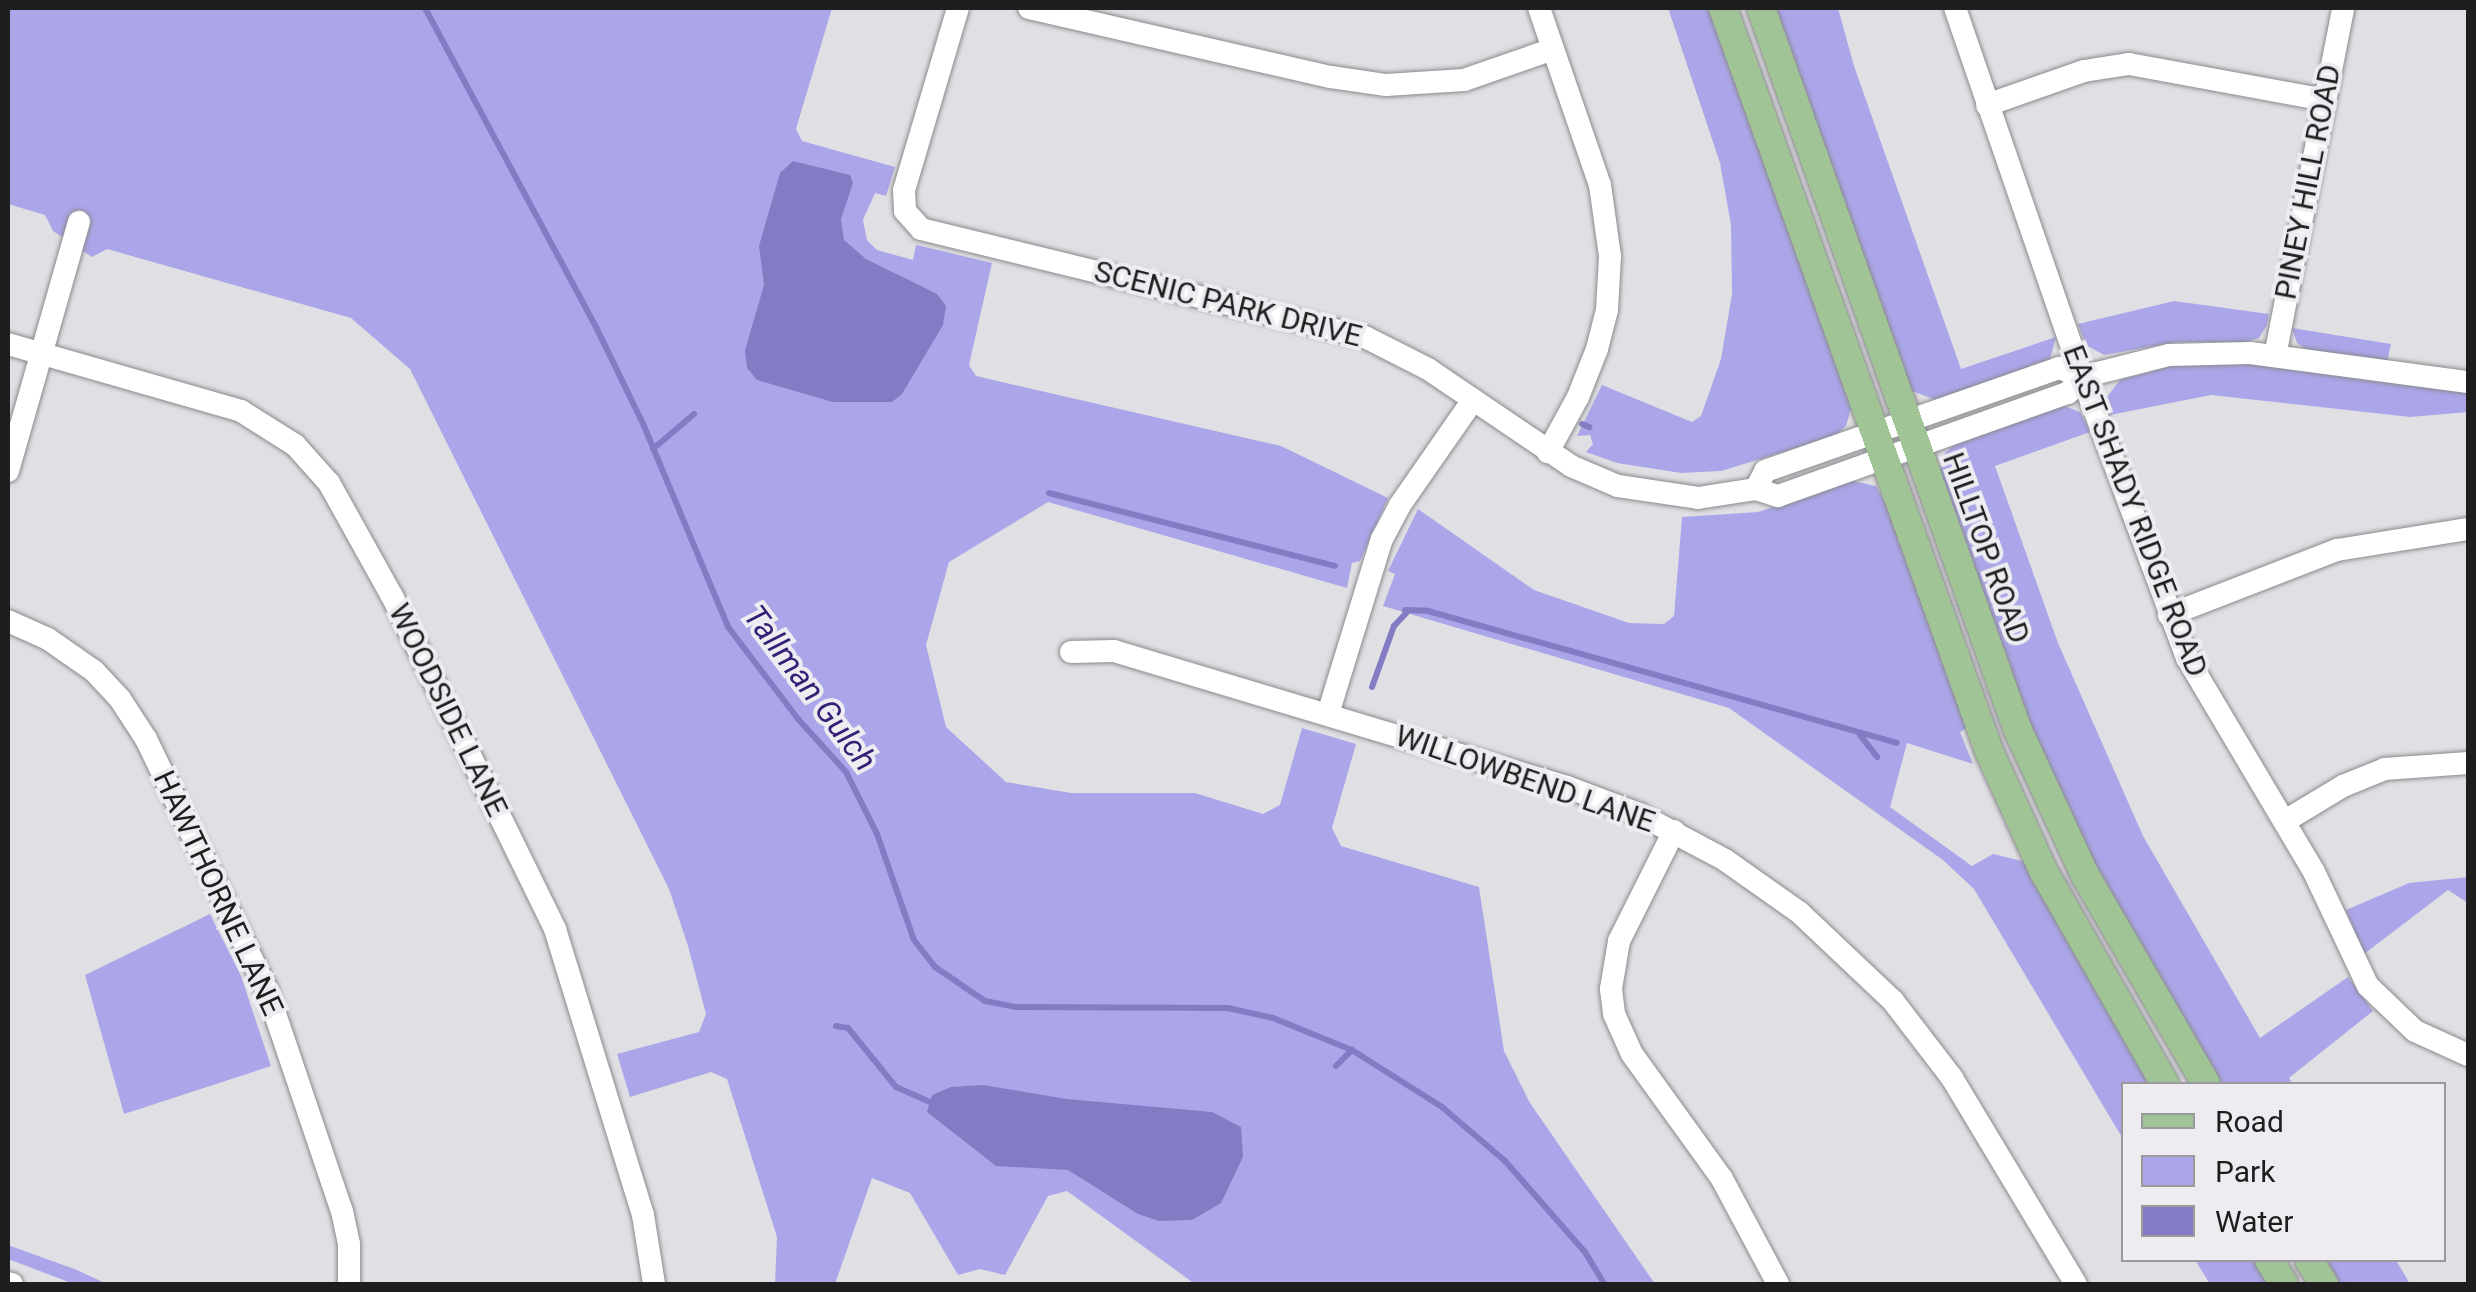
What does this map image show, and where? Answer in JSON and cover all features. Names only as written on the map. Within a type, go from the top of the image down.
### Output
[{"type":"main road","points":[[1724,8],[1878,445],[2010,802],[2074,928],[2165,1082]]},
{"type":"main road","name":"HILLTOP ROAD","points":[[1761,8],[1911,434],[2036,772],[2098,901],[2205,1082]]},
{"type":"main road","points":[[2270,1262],[2284,1284]]},
{"type":"main road","points":[[2310,1262],[2324,1284]]},
{"type":"street","name":"SCENIC PARK DRIVE","points":[[958,8],[898,221],[933,233],[1348,330],[1404,354],[1548,452],[1598,479],[1646,493],[1698,498],[1756,489],[1778,496],[1878,445]]},
{"type":"street","points":[[1029,8],[1331,78],[1386,86],[1464,80],[1553,49]]},
{"type":"street","points":[[1539,8],[1600,184],[1610,256],[1608,302],[1597,349],[1578,397],[1548,452]]},
{"type":"street","name":"EAST SHADY RIDGE ROAD","points":[[1955,8],[2169,615],[2210,703],[2285,822],[2372,991],[2422,1035],[2468,1055]]},
{"type":"street","name":"PINEY HILL ROAD","points":[[2275,356],[2343,8]]},
{"type":"street","points":[[1987,105],[2084,71],[2129,64],[2325,100]]},
{"type":"street","points":[[8,470],[79,222]]},
{"type":"street","name":"WOODSIDE LANE","points":[[8,344],[254,417],[303,452],[345,506],[555,929],[643,1215],[654,1284]]},
{"type":"street","points":[[1878,445],[2059,368],[2082,377],[2191,352],[2275,356],[2468,382]]},
{"type":"street","points":[[1328,714],[1388,527],[1474,400]]},
{"type":"street","points":[[2169,615],[2337,550],[2468,529]]},
{"type":"street","name":"HAWTHORNE LANE","points":[[8,622],[48,639],[94,671],[120,698],[146,739],[267,990],[342,1211],[349,1244],[349,1284]]},
{"type":"street","name":"WILLOWBEND LANE","points":[[1071,652],[1114,650],[1567,786],[1674,831],[1780,898],[1844,951],[1893,1002],[1952,1078],[2076,1284]]},
{"type":"street","points":[[2285,822],[2337,789],[2386,769],[2468,763]]},
{"type":"street","points":[[1674,831],[1620,941],[1610,989],[1614,1014],[1632,1054],[1722,1179],[1778,1284]]},
{"type":"green space","points":[[8,8],[832,8],[796,129],[802,141],[895,167],[886,196],[875,193],[863,220],[867,240],[877,250],[913,260],[916,245],[992,263],[969,365],[976,376],[1281,446],[1388,498],[1360,561],[1352,563],[1347,588],[1048,502],[949,562],[926,645],[946,727],[1006,782],[1071,793],[1195,793],[1263,814],[1280,805],[1302,728],[1356,744],[1332,828],[1341,846],[1479,887],[1504,1051],[1530,1103],[1655,1284],[1195,1284],[1067,1191],[1048,1196],[1005,1275],[980,1269],[958,1275],[910,1193],[872,1178],[835,1284],[775,1284],[777,1237],[727,1079],[711,1072],[630,1097],[617,1054],[699,1032],[706,1014],[688,946],[669,889],[410,369],[351,318],[107,249],[92,257],[53,231],[45,215],[8,204]]},
{"type":"green space","points":[[1668,8],[1710,8],[1851,409],[1846,426],[1835,436],[1721,471],[1681,473],[1617,463],[1586,452],[1593,444],[1590,435],[1577,436],[1602,385],[1692,422],[1701,416],[1721,359],[1732,294],[1731,225],[1720,163]]},
{"type":"green space","points":[[1774,8],[1838,8],[1854,66],[1961,369],[2056,337],[2050,359],[1936,400],[1912,391]]},
{"type":"green space","points":[[2174,301],[2269,314],[2267,325],[2259,338],[2245,342],[2177,342],[2104,355],[2086,345],[2078,324]]},
{"type":"green space","points":[[2292,328],[2391,344],[2387,362],[2307,350],[2297,343]]},
{"type":"green space","points":[[2245,363],[2468,393],[2468,412],[2410,417],[2211,395],[2110,415],[2106,398],[2120,380],[2175,365]]},
{"type":"green space","points":[[2064,406],[2080,412],[2090,432],[1995,466],[2058,643],[2143,836],[2260,1038],[2348,977],[2373,1011],[2289,1078],[2292,1082],[2219,1082],[2116,906],[2072,822],[2022,705],[1939,472],[1945,453],[1955,444]]},
{"type":"green space","points":[[1853,481],[1876,486],[1888,508],[1967,728],[1960,732],[1973,764],[1907,743],[1890,807],[1972,866],[1993,854],[2026,862],[2151,1082],[2121,1082],[2121,1136],[1974,889],[1943,860],[1729,708],[1383,606],[1395,574],[1388,571],[1418,509],[1534,590],[1629,623],[1664,624],[1674,616],[1682,517],[1758,512]]},
{"type":"green space","points":[[2468,877],[2468,903],[2448,890],[2364,954],[2346,910],[2409,883]]},
{"type":"green space","points":[[210,914],[241,976],[271,1066],[124,1114],[85,975]]},
{"type":"green space","points":[[8,1245],[107,1284],[74,1284],[8,1259]]},
{"type":"green space","points":[[2196,1262],[2256,1262],[2269,1284],[2210,1284]]},
{"type":"green space","points":[[2325,1262],[2397,1262],[2410,1284],[2338,1284]]},
{"type":"water","points":[[793,161],[850,175],[853,183],[841,219],[844,240],[866,259],[937,294],[946,306],[943,325],[902,394],[892,402],[833,402],[757,380],[747,368],[745,350],[764,285],[759,246],[780,173]]},
{"type":"water","points":[[983,1085],[1067,1099],[1212,1112],[1241,1127],[1243,1157],[1221,1203],[1192,1220],[1159,1221],[1138,1214],[1068,1170],[996,1166],[927,1112],[932,1095],[951,1087]]},
{"type":"waterway","name":"Tallman Gulch","points":[[425,8],[597,329],[644,426],[728,627],[798,719],[846,772],[877,834],[914,940],[935,967],[985,1001],[1016,1007],[1228,1008],[1273,1018],[1352,1050],[1442,1107],[1505,1161],[1585,1252],[1604,1284]]},
{"type":"waterway","points":[[653,449],[694,414]]},
{"type":"waterway","points":[[1582,424],[1589,427]]},
{"type":"waterway","points":[[1049,493],[1335,566]]},
{"type":"waterway","points":[[1405,610],[1428,611],[1897,743]]},
{"type":"waterway","points":[[1372,687],[1394,626],[1407,612]]},
{"type":"waterway","points":[[1860,735],[1877,757]]},
{"type":"waterway","points":[[836,1026],[848,1028],[896,1087],[932,1103]]},
{"type":"waterway","points":[[1336,1066],[1352,1050]]}]
